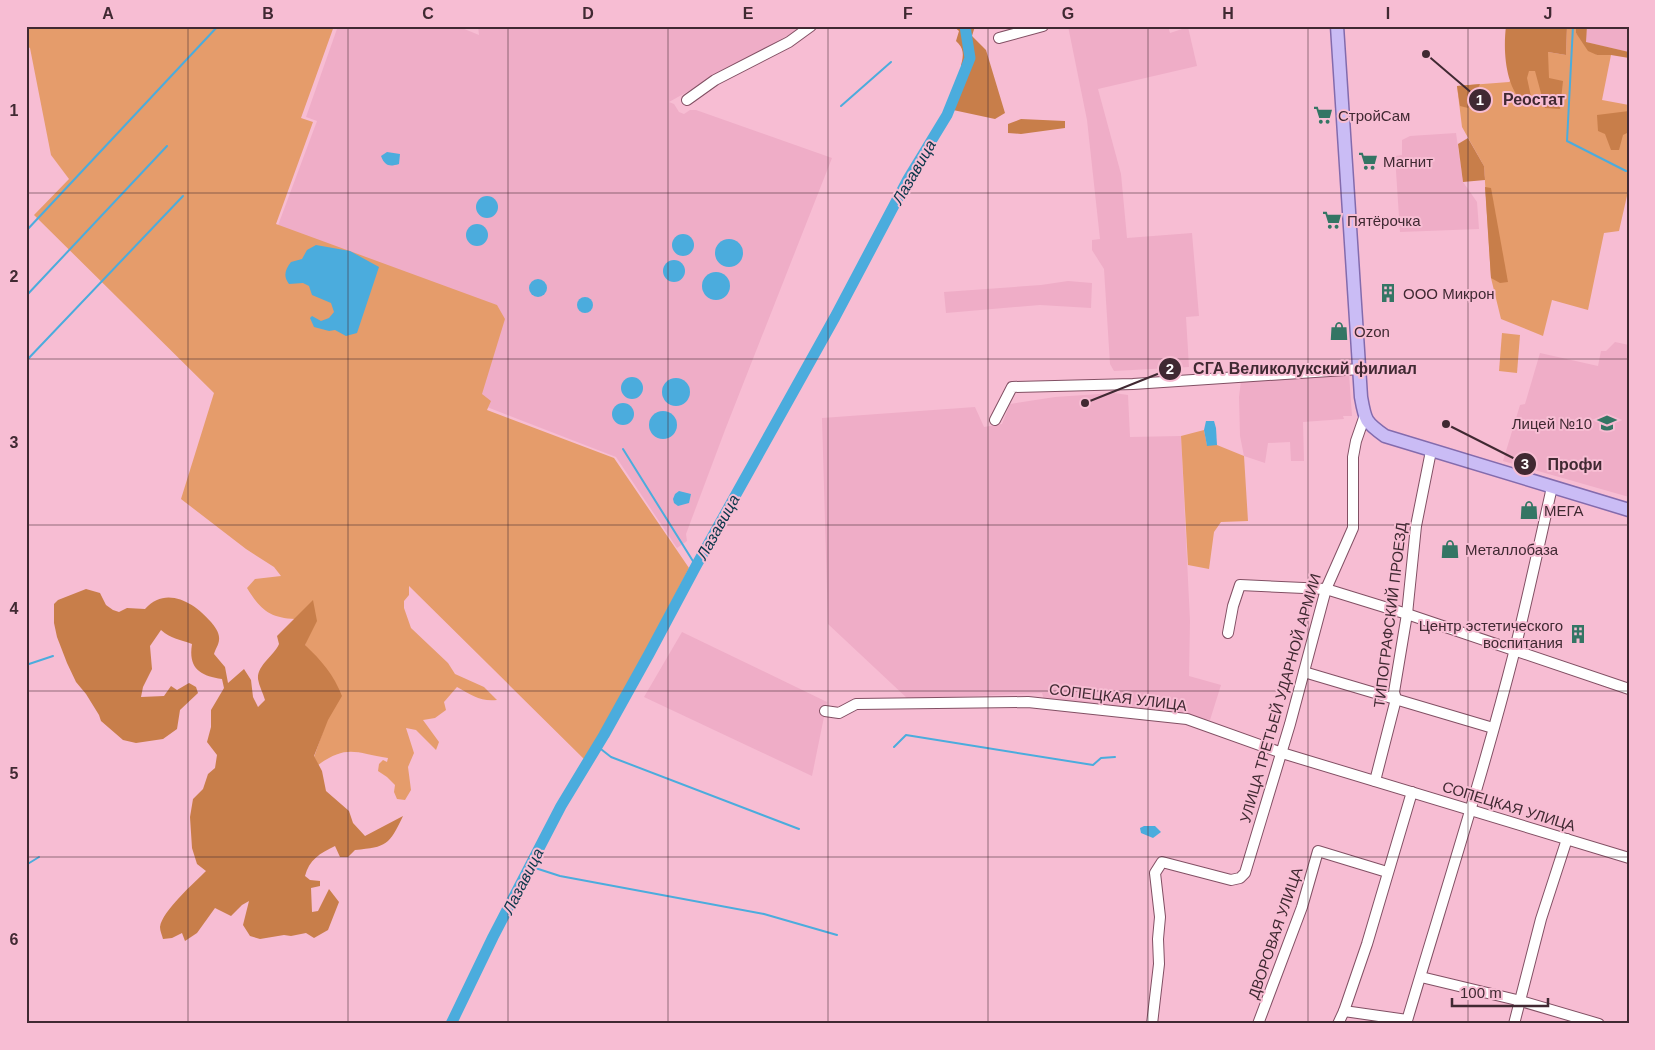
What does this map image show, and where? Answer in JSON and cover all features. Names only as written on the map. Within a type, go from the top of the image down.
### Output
[{"type":"main road","name":"УЛИЦА ТРЕТЬЕЙ УДАРНОЙ АРМИИ","points":[[1337,26],[1364,418]]},
{"type":"main road","points":[[1364,418],[1385,436],[1629,510]]},
{"type":"street","points":[[687,100],[715,80],[789,42],[811,26]]},
{"type":"street","points":[[999,38],[1043,26]]},
{"type":"street","points":[[995,420],[1012,387],[1133,384],[1360,369]]},
{"type":"street","name":"УЛИЦА ТРЕТЬЕЙ УДАРНОЙ АРМИИ","points":[[1152,1024],[1159,964],[1158,940],[1160,917],[1155,873],[1162,862],[1231,880],[1240,878],[1245,873],[1282,753],[1326,590],[1353,528],[1353,457],[1364,418]]},
{"type":"street","name":"ТИПОГРАФСКИЙ ПРОЕЗД","points":[[1375,781],[1396,700],[1394,692],[1407,614],[1416,526],[1431,451]]},
{"type":"street","points":[[1344,1012],[1407,1022],[1493,728],[1514,650],[1552,487]]},
{"type":"street","points":[[1228,633],[1233,606],[1240,585],[1326,590],[1407,614],[1629,689]]},
{"type":"street","points":[[1304,672],[1493,728]]},
{"type":"street","name":"СОПЕЦКАЯ УЛИЦА","points":[[825,712],[839,713],[856,704],[1028,702],[1187,719],[1282,753],[1629,858]]},
{"type":"street","points":[[1338,1024],[1344,1012],[1367,944],[1412,792]]},
{"type":"street","points":[[1514,1024],[1541,920],[1567,839]]},
{"type":"street","name":"ДВОРОВАЯ УЛИЦА","points":[[1258,1024],[1302,907],[1318,851],[1388,872]]},
{"type":"street","points":[[1421,977],[1521,1001],[1599,1024]]},
{"type":"shaded area","points":[[26,26],[334,26],[301,118],[313,122],[276,224],[497,305],[505,319],[482,394],[491,401],[487,410],[614,458],[689,568],[587,762],[409,586],[409,595],[404,601],[404,608],[411,628],[448,663],[455,674],[484,687],[497,700],[481,699],[457,687],[444,702],[446,710],[435,718],[423,720],[439,742],[436,750],[416,730],[406,728],[414,753],[408,767],[411,790],[405,800],[397,799],[394,792],[395,785],[378,771],[379,764],[383,760],[387,762],[388,758],[359,752],[344,752],[328,758],[318,765],[314,757],[327,720],[305,645],[313,601],[295,619],[278,617],[266,611],[256,602],[247,588],[255,579],[281,576],[274,567],[246,549],[181,499],[214,393],[34,215],[69,179],[51,155],[30,48],[26,46]]},
{"type":"shaded area","points":[[338,26],[457,26],[479,35],[478,26],[805,26],[669,102],[674,104],[679,112],[684,114],[690,110],[696,110],[832,158],[725,430],[686,534],[687,541],[677,548],[616,457],[487,407],[268,252],[317,121],[306,117]]},
{"type":"shaded area","points":[[953,26],[975,26],[972,36],[986,50],[1005,113],[995,119],[953,110],[949,104],[950,94],[963,73],[961,65],[963,52],[961,46],[956,41],[959,31]]},
{"type":"shaded area","points":[[1068,26],[1168,26],[1170,33],[1188,27],[1197,66],[1098,89],[1121,174],[1127,238],[1192,233],[1199,316],[1186,317],[1189,367],[1114,371],[1110,364],[1104,269],[1092,250],[1092,240],[1100,239],[1087,120]]},
{"type":"shaded area","points":[[1506,26],[1567,26],[1566,55],[1548,52],[1549,78],[1563,81],[1560,109],[1545,108],[1535,71],[1529,71],[1527,78],[1532,101],[1525,105],[1518,97],[1509,79],[1505,57]]},
{"type":"shaded area","points":[[1567,26],[1576,26],[1576,33],[1597,55],[1611,55],[1602,100],[1629,105],[1629,187],[1619,231],[1604,233],[1588,310],[1552,300],[1543,336],[1501,319],[1491,278],[1484,166],[1462,127],[1457,86],[1509,82],[1548,52],[1566,55]]},
{"type":"shaded area","points":[[1576,26],[1587,26],[1586,42],[1629,52],[1629,58],[1597,55],[1588,51],[1576,33]]},
{"type":"shaded area","points":[[1587,26],[1629,26],[1629,52],[1585,42]]},
{"type":"shaded area","points":[[1480,84],[1468,108],[1460,106],[1457,86]]},
{"type":"shaded area","points":[[1629,111],[1629,132],[1623,135],[1619,150],[1611,150],[1605,134],[1598,131],[1597,115]]},
{"type":"shaded area","points":[[1021,119],[1065,121],[1065,128],[1021,134],[1008,133],[1008,124]]},
{"type":"shaded area","points":[[1456,133],[1463,182],[1477,202],[1479,229],[1400,232],[1395,156],[1402,155],[1402,140],[1410,136]]},
{"type":"shaded area","points":[[1468,138],[1484,166],[1485,180],[1463,182],[1458,144]]},
{"type":"shaded area","points":[[1485,187],[1491,188],[1508,282],[1500,283],[1491,278]]},
{"type":"shaded area","points":[[1068,281],[1092,283],[1091,308],[1040,305],[946,313],[944,292],[1041,285]]},
{"type":"shaded area","points":[[1502,333],[1520,335],[1517,373],[1499,371]]},
{"type":"shaded area","points":[[1615,342],[1629,345],[1629,497],[1503,461],[1520,405],[1525,404],[1540,353],[1598,366],[1601,351],[1606,351]]},
{"type":"shaded area","points":[[1349,374],[1352,416],[1343,416],[1344,419],[1303,422],[1304,461],[1291,461],[1290,442],[1268,443],[1265,463],[1244,456],[1240,436],[1239,397],[1241,381]]},
{"type":"shaded area","points":[[1114,393],[1128,395],[1130,437],[1181,436],[1190,621],[1189,676],[1221,685],[1210,720],[1172,712],[1101,707],[1101,703],[1044,700],[1042,693],[908,699],[828,624],[822,418],[975,407],[984,427],[1002,424],[1010,404],[1055,397]]},
{"type":"shaded area","points":[[1204,430],[1207,445],[1217,445],[1244,456],[1248,521],[1221,522],[1214,532],[1209,569],[1188,565],[1181,436]]},
{"type":"shaded area","points":[[86,589],[100,593],[106,605],[119,612],[127,608],[145,609],[153,602],[162,598],[180,599],[189,603],[216,628],[219,642],[214,654],[225,667],[228,683],[244,669],[251,680],[253,697],[258,707],[265,700],[258,679],[260,669],[277,648],[279,644],[277,636],[313,600],[317,621],[305,645],[326,668],[342,696],[328,720],[314,756],[322,771],[326,791],[349,811],[353,823],[365,836],[403,816],[390,839],[381,846],[355,850],[348,857],[340,857],[335,846],[312,861],[305,876],[310,880],[320,881],[320,886],[311,888],[312,912],[318,911],[329,889],[339,902],[328,930],[314,938],[306,933],[260,939],[250,936],[243,925],[249,901],[231,916],[215,908],[197,933],[185,941],[182,933],[172,938],[163,939],[160,927],[166,913],[206,871],[197,864],[192,848],[190,817],[193,799],[203,789],[208,774],[215,768],[217,755],[207,742],[211,727],[211,710],[224,688],[222,679],[207,676],[194,665],[191,652],[192,644],[172,637],[161,630],[150,646],[152,669],[143,687],[141,697],[164,696],[171,686],[177,690],[189,683],[196,687],[198,693],[180,710],[177,729],[163,739],[136,743],[123,740],[101,721],[86,694],[76,682],[57,637],[54,623],[54,604],[58,600]]},
{"type":"shaded area","points":[[682,632],[827,702],[812,776],[644,697]]},
{"type":"water","points":[[387,152],[400,154],[399,164],[390,165],[384,162],[381,156]]},
{"type":"water","points":[[487,196],[495,199],[498,207],[495,215],[487,218],[479,215],[476,207],[479,199]]},
{"type":"water","points":[[477,224],[485,227],[488,235],[485,243],[477,246],[469,243],[466,235],[469,227]]},
{"type":"water","points":[[683,234],[691,237],[694,245],[691,253],[683,256],[675,253],[672,245],[675,237]]},
{"type":"water","points":[[729,239],[739,243],[743,253],[739,263],[729,267],[719,263],[715,253],[719,243]]},
{"type":"water","points":[[316,245],[350,251],[379,267],[357,333],[346,336],[335,330],[329,331],[314,327],[310,318],[312,316],[321,321],[329,318],[334,312],[331,303],[312,295],[309,286],[303,283],[289,284],[287,281],[287,268],[291,262],[302,259],[307,250]]},
{"type":"water","points":[[674,260],[682,263],[685,271],[682,279],[674,282],[666,279],[663,271],[666,263]]},
{"type":"water","points":[[716,272],[726,276],[730,286],[726,296],[716,300],[706,296],[702,286],[706,276]]},
{"type":"water","points":[[538,279],[544,282],[547,288],[544,294],[538,297],[532,294],[529,288],[532,282]]},
{"type":"water","points":[[585,297],[591,299],[593,305],[591,311],[585,313],[579,311],[577,305],[579,299]]},
{"type":"water","points":[[632,377],[640,380],[643,388],[640,396],[632,399],[624,396],[621,388],[624,380]]},
{"type":"water","points":[[676,378],[686,382],[690,392],[686,402],[676,406],[666,402],[662,392],[666,382]]},
{"type":"water","points":[[623,403],[631,406],[634,414],[631,422],[623,425],[615,422],[612,414],[615,406]]},
{"type":"water","points":[[663,411],[673,415],[677,425],[673,435],[663,439],[653,435],[649,425],[653,415]]},
{"type":"water","points":[[1206,421],[1214,421],[1217,445],[1207,446],[1204,430]]},
{"type":"water","points":[[679,491],[691,494],[689,503],[678,506],[674,503],[675,494]]},
{"type":"water","points":[[1155,826],[1161,832],[1153,838],[1141,833],[1140,828]]},
{"type":"waterway","points":[[26,231],[218,26]]},
{"type":"waterway","name":"Лазавица","points":[[451,1024],[493,937],[561,806],[604,735],[835,317],[908,179],[947,115],[970,58],[965,26]]},
{"type":"waterway","points":[[1573,26],[1567,141],[1626,171]]},
{"type":"waterway","points":[[841,106],[891,62]]},
{"type":"waterway","points":[[26,296],[167,146]]},
{"type":"waterway","points":[[26,361],[183,196]]},
{"type":"waterway","points":[[623,449],[696,566]]},
{"type":"waterway","points":[[26,665],[53,656]]},
{"type":"waterway","points":[[894,747],[906,735],[1093,765],[1101,758],[1115,757]]},
{"type":"waterway","points":[[597,746],[611,757],[799,829]]},
{"type":"waterway","points":[[26,865],[39,857]]},
{"type":"waterway","points":[[529,866],[560,876],[764,914],[837,935]]},
{"type":"place","name":"Реостат","points":[[1426,54]]},
{"type":"place","name":"СтройСам","points":[[1323,115]]},
{"type":"place","name":"Магнит","points":[[1368,161]]},
{"type":"place","name":"Пятёрочка","points":[[1332,220]]},
{"type":"place","name":"ООО Микрон","points":[[1388,293]]},
{"type":"place","name":"Ozon","points":[[1339,331]]},
{"type":"place","name":"СГА Великолукский филиал","points":[[1085,403]]},
{"type":"place","name":"Лицей №10","points":[[1607,423]]},
{"type":"place","name":"Профи","points":[[1446,424]]},
{"type":"place","name":"МЕГА","points":[[1529,510]]},
{"type":"place","name":"Металлобаза","points":[[1450,549]]},
{"type":"place","name":"Центр эстетического воспитания","points":[[1578,634]]}]
